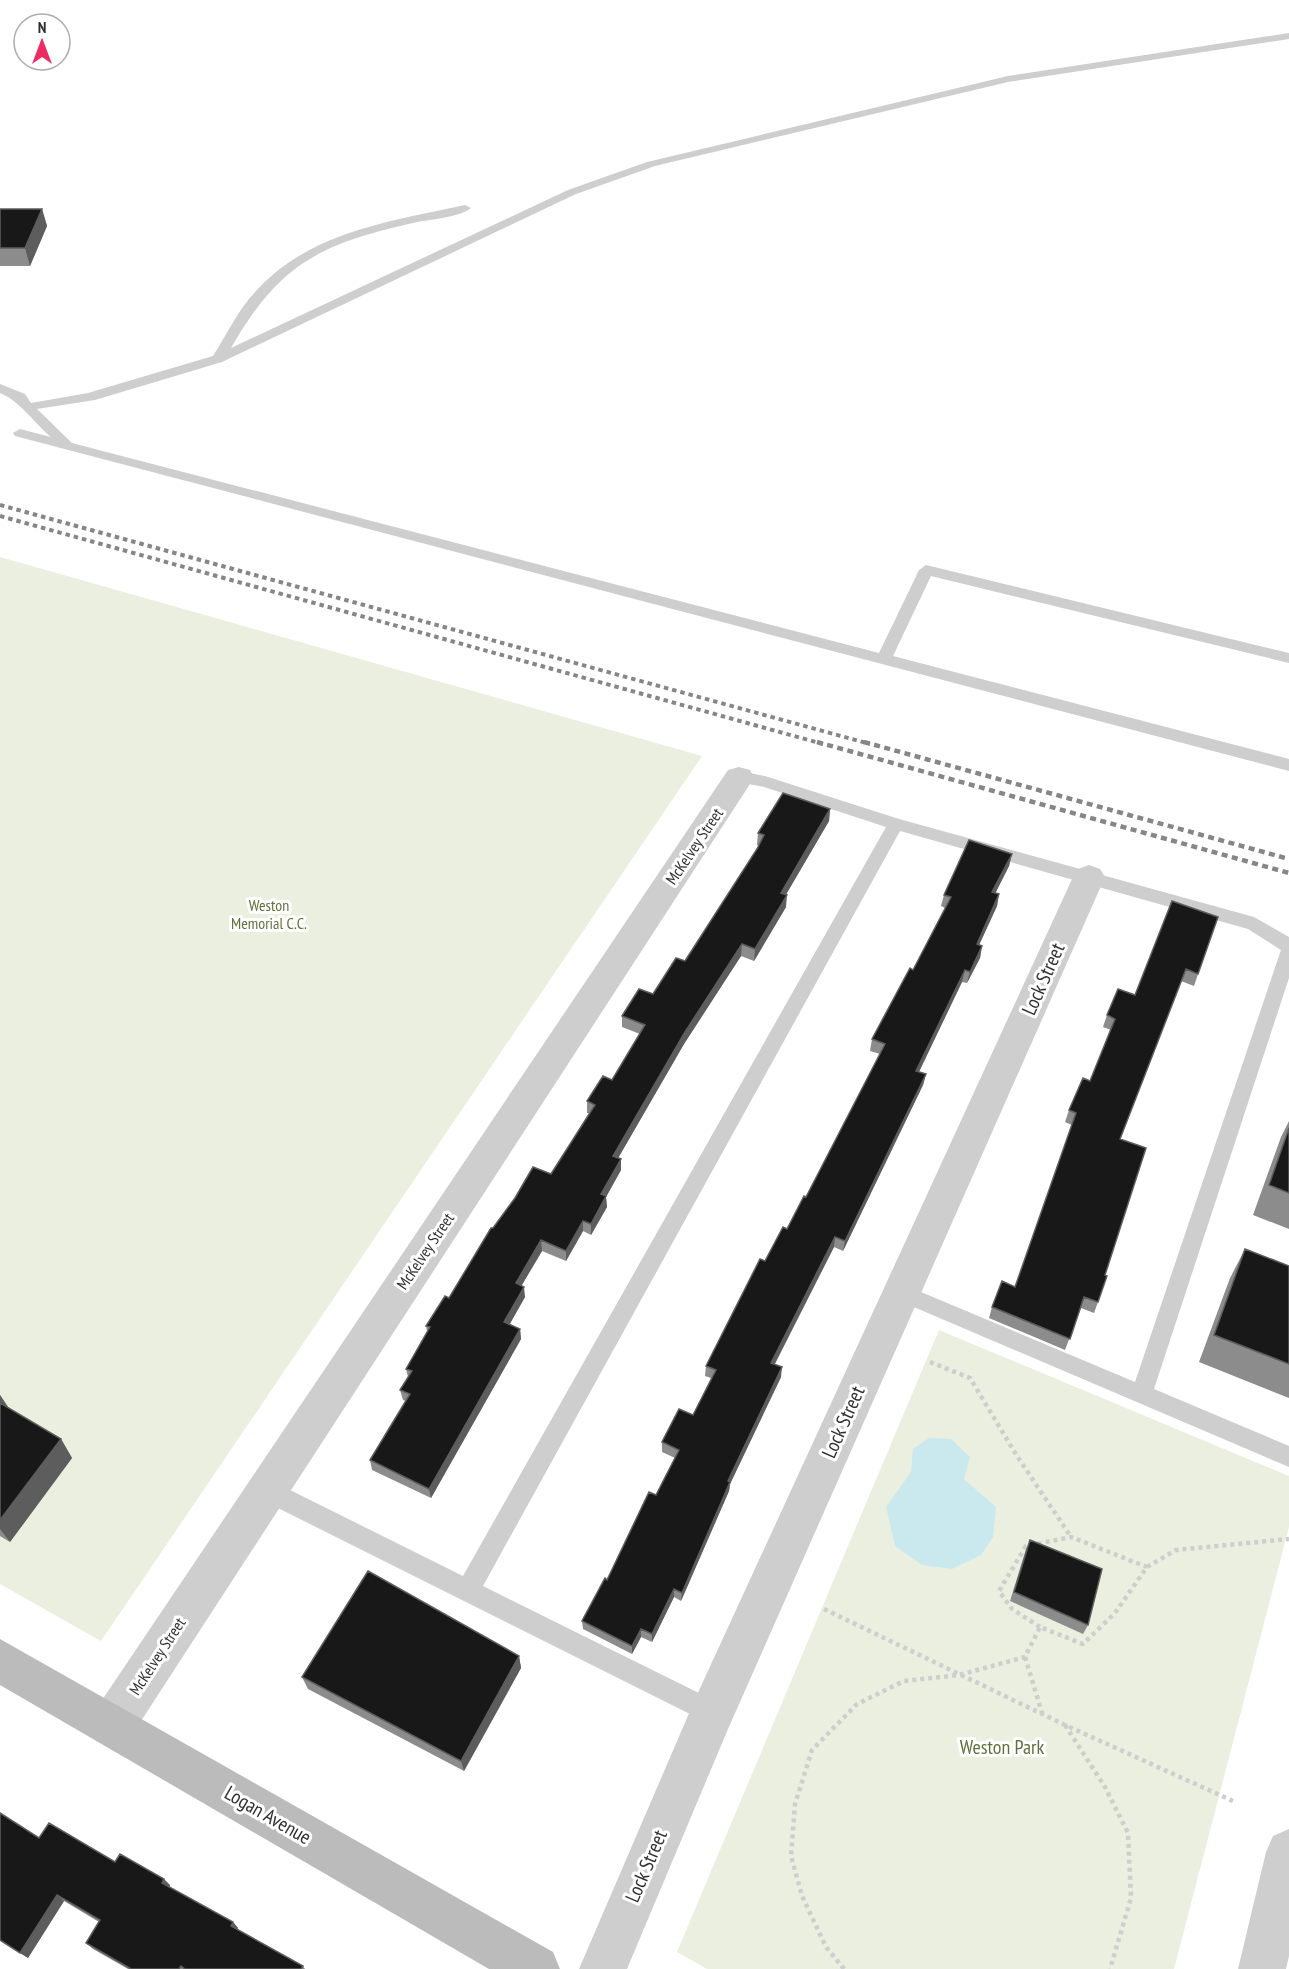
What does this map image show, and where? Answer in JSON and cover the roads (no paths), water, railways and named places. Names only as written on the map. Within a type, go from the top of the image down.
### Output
[{"type":"main road","name":"Logan Avenue","points":[[0,1661],[536,1969]]},
{"type":"street","name":"McKelvey Street","points":[[112,1725],[739,777]]},
{"type":"street","name":"Lock Street","points":[[603,1969],[712,1713],[1089,877]]},
{"type":"street","points":[[1262,1969],[1289,1852]]},
{"type":"lane","points":[[28,406],[90,397],[218,359],[572,192],[651,164],[1008,80],[1289,36]]},
{"type":"lane","points":[[218,359],[260,293],[293,263],[344,238],[465,208]]},
{"type":"lane","points":[[0,388],[20,397],[39,420],[69,446]]},
{"type":"lane","points":[[20,433],[1289,765]]},
{"type":"lane","points":[[884,659],[926,570],[1289,658]]},
{"type":"lane","points":[[739,777],[765,782],[896,824],[1254,924],[1289,946]]},
{"type":"lane","points":[[468,1590],[896,824]]},
{"type":"lane","points":[[1141,1395],[1289,951]]},
{"type":"lane","points":[[902,1293],[1289,1457]]},
{"type":"lane","points":[[266,1490],[712,1713]]},
{"type":"water","points":[[929,1438],[951,1439],[970,1457],[964,1479],[996,1507],[993,1537],[981,1555],[952,1569],[922,1565],[895,1546],[886,1507],[911,1472],[913,1449]]},
{"type":"railway","points":[[0,505],[870,744]]},
{"type":"railway","points":[[0,516],[823,744]]},
{"type":"railway","points":[[817,742],[1289,873]]},
{"type":"railway","points":[[864,742],[1289,859]]},
{"type":"park label","name":"Weston Memorial C.C.","points":[[269,914]]},
{"type":"park label","name":"Weston Park","points":[[1002,1747]]}]
